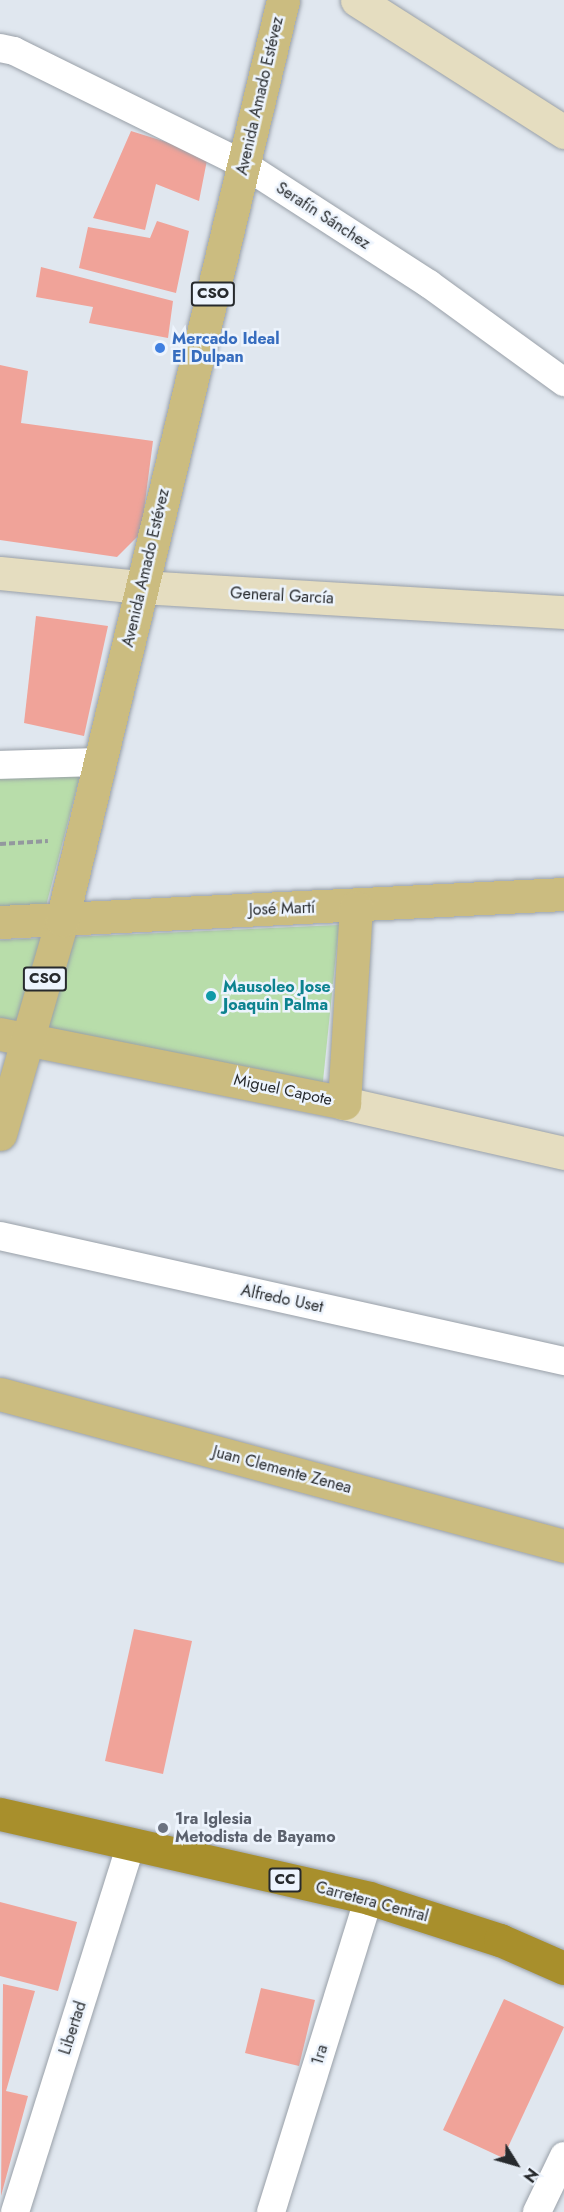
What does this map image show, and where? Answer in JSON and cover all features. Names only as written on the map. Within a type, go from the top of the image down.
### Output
[{"type":"highway","name":"Carretera Central","points":[[0,1814],[369,1898],[500,1940],[564,1968]]},
{"type":"main road","name":"Avenida Amado Estévez","points":[[0,1134],[14,1036],[62,920],[283,0]]},
{"type":"main road","name":"José Martí","points":[[0,922],[356,907],[564,894]]},
{"type":"main road","points":[[344,1102],[356,907]]},
{"type":"main road","name":"Miguel Capote","points":[[14,1036],[344,1102]]},
{"type":"main road","name":"Juan Clemente Zenea","points":[[0,1394],[564,1546]]},
{"type":"street","points":[[357,0],[564,132]]},
{"type":"street","name":"Serafín Sánchez","points":[[0,48],[14,51],[245,165],[429,284],[564,382]]},
{"type":"street","name":"General García","points":[[0,573],[141,587],[564,612]]},
{"type":"street","points":[[0,765],[101,762]]},
{"type":"street","name":"Miguel Capote","points":[[344,1102],[564,1153]]},
{"type":"street","name":"Alfredo Uset","points":[[0,1236],[564,1361]]},
{"type":"street","name":"Libertad","points":[[15,2212],[131,1845]]},
{"type":"street","name":"1ra","points":[[271,2212],[369,1898]]},
{"type":"street","points":[[537,2212],[564,2156]]},
{"type":"path","points":[[0,844],[82,840]]},
{"type":"green space","points":[[81,772],[46,906],[0,907],[0,774]]},
{"type":"green space","points":[[339,925],[322,1091],[0,1024],[0,940]]},
{"type":"building","points":[[131,131],[208,155],[199,201],[156,184],[145,230],[93,218]]},
{"type":"building","points":[[157,221],[189,231],[176,293],[79,268],[88,227],[150,238]]},
{"type":"building","points":[[41,267],[173,301],[168,338],[89,323],[93,307],[36,297]]},
{"type":"building","points":[[0,365],[28,371],[21,423],[153,441],[141,533],[117,557],[0,540]]},
{"type":"building","points":[[36,616],[108,626],[84,736],[24,723]]},
{"type":"building","points":[[134,1629],[192,1641],[163,1774],[105,1761]]},
{"type":"building","points":[[0,1902],[77,1922],[58,1991],[0,1976]]},
{"type":"building","points":[[3,1984],[35,1991],[6,2091],[28,2096],[1,2196]]},
{"type":"building","points":[[261,1988],[315,2000],[299,2066],[245,2053]]},
{"type":"building","points":[[504,1999],[564,2027],[503,2158],[443,2130]]},
{"type":"place","name":"Mercado Ideal El Dulpan","points":[[160,348]]},
{"type":"place","name":"Mausoleo Jose Joaquin Palma","points":[[211,996]]},
{"type":"place","name":"1ra Iglesia Metodista de Bayamo","points":[[163,1828]]}]
